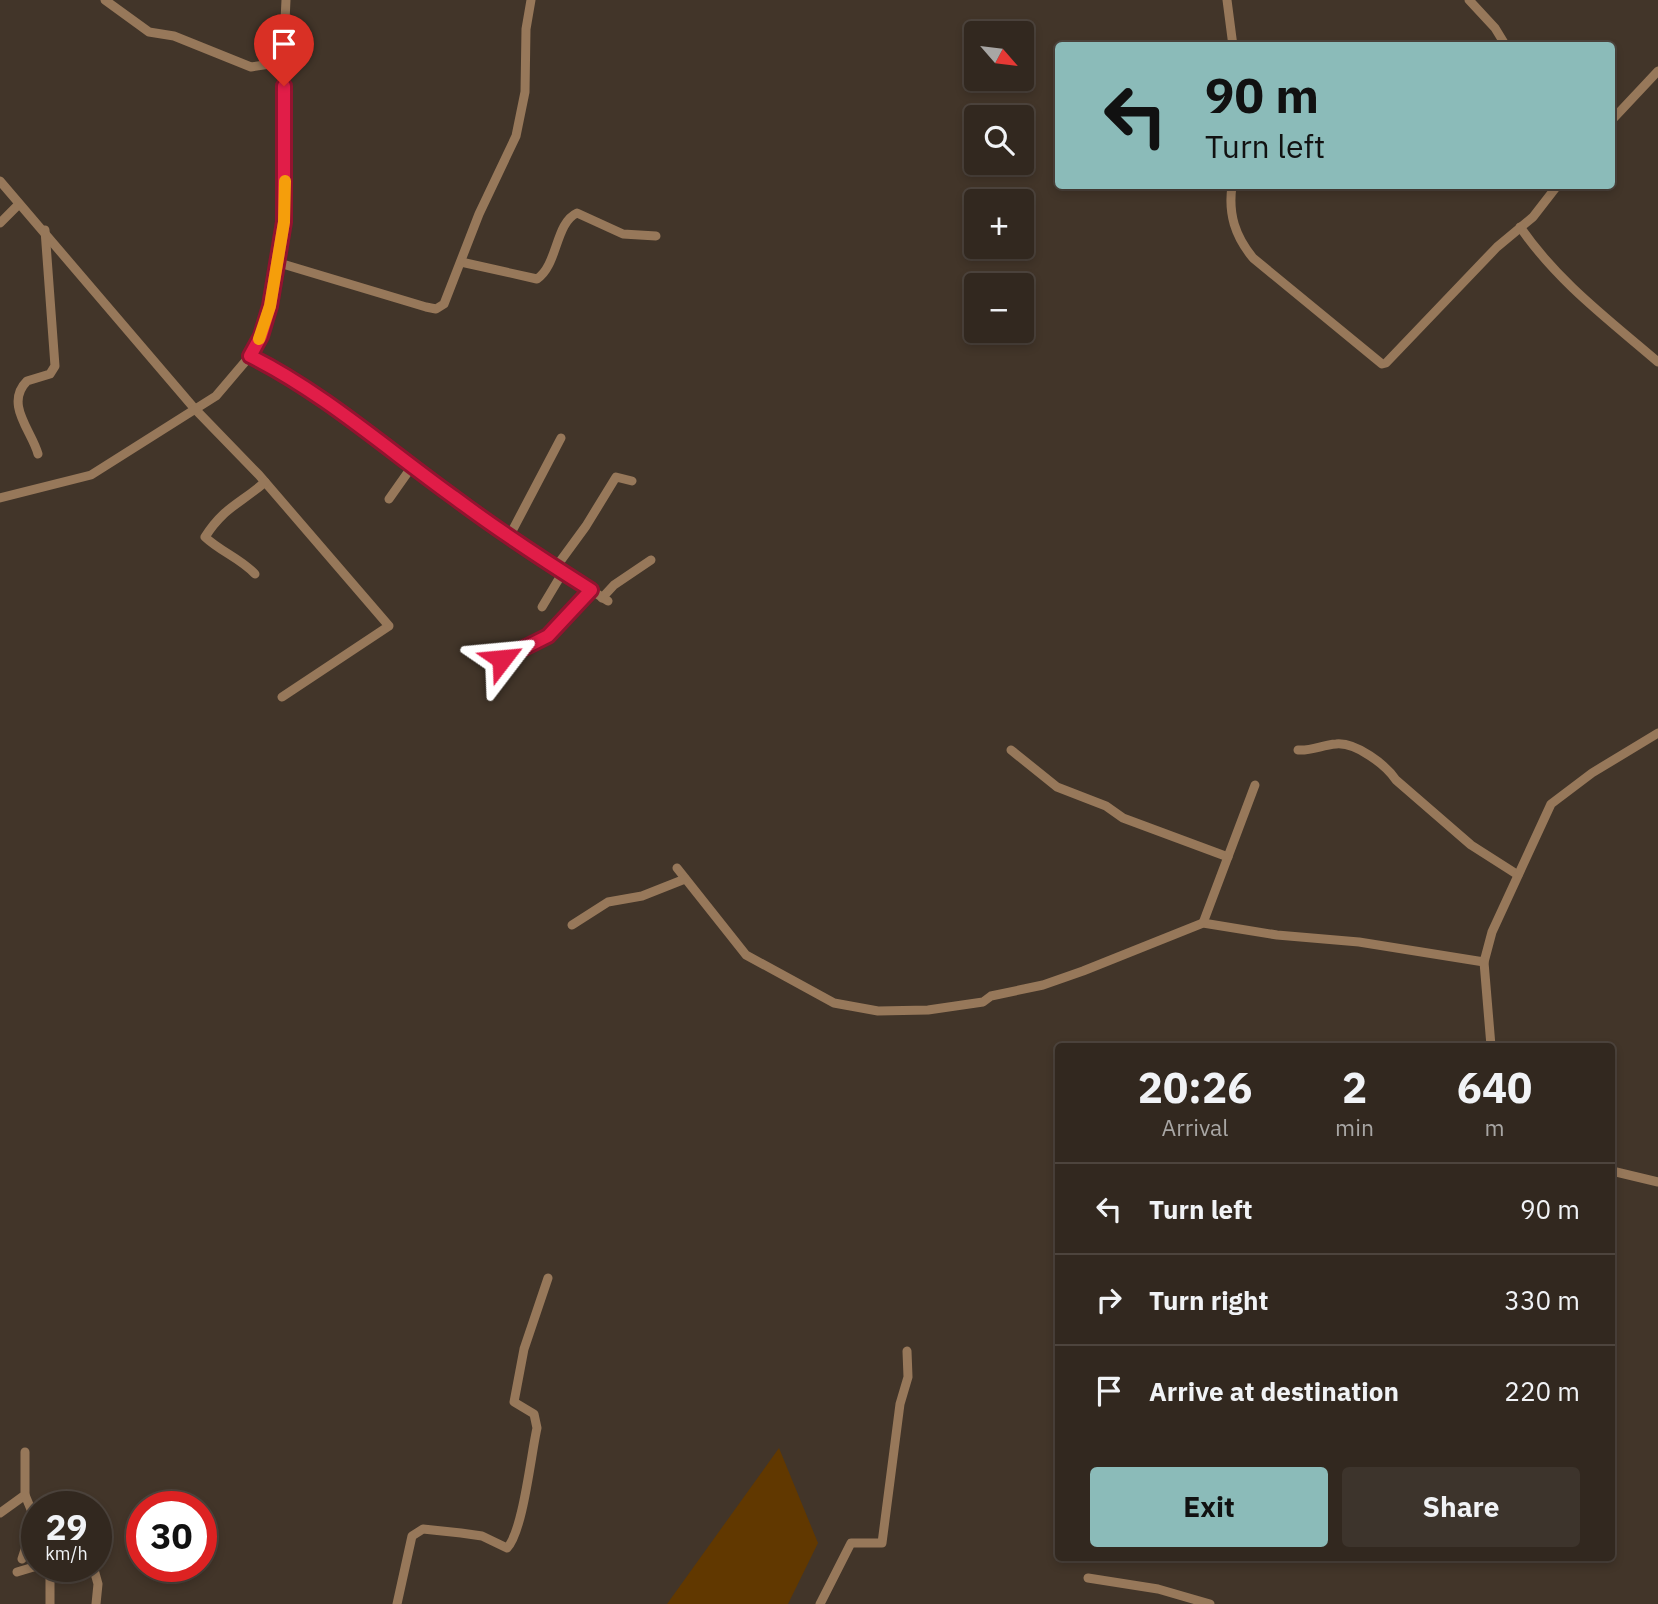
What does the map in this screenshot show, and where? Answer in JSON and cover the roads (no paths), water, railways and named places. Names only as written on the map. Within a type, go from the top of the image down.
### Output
[{"type":"street","points":[[105,0],[149,32],[174,36],[251,67],[283,62]]},
{"type":"street","points":[[0,498],[91,475],[216,396],[250,356],[261,336],[270,306],[285,202],[283,62],[286,0]]},
{"type":"street","points":[[276,262],[436,309],[449,295],[479,214],[516,136],[525,92],[525,39],[531,0]]},
{"type":"street","points":[[1227,0],[1232,42]]},
{"type":"street","points":[[1469,0],[1495,28],[1504,42]]},
{"type":"street","points":[[1615,117],[1658,71]]},
{"type":"street","points":[[0,181],[45,230],[194,408],[265,482],[389,626],[282,697]]},
{"type":"street","points":[[1232,189],[1230,201],[1234,227],[1247,250],[1382,363],[1386,363],[1533,216],[1555,189]]},
{"type":"street","points":[[0,223],[19,204]]},
{"type":"street","points":[[461,262],[537,279],[547,268],[569,219],[577,213],[623,234],[656,236]]},
{"type":"street","points":[[1520,227],[1555,272],[1593,309],[1658,362]]},
{"type":"street","points":[[38,454],[23,427],[19,402],[23,384],[50,374],[55,366],[45,230]]},
{"type":"street","points":[[250,356],[279,371],[510,536],[605,599],[614,585],[650,560]]},
{"type":"street","points":[[510,536],[561,438]]},
{"type":"street","points":[[389,499],[413,465]]},
{"type":"street","points":[[542,607],[560,570],[616,477],[632,481]]},
{"type":"street","points":[[255,574],[238,558],[221,552],[205,537],[225,509],[249,496],[265,482]]},
{"type":"street","points":[[502,659],[548,636],[591,590]]},
{"type":"street","points":[[1491,1043],[1484,962],[1492,932],[1551,804],[1592,773],[1658,733]]},
{"type":"street","points":[[1298,750],[1310,751],[1338,743],[1353,748],[1388,768],[1396,780],[1471,845],[1518,875]]},
{"type":"street","points":[[1011,750],[1057,787],[1105,806],[1123,818],[1228,856]]},
{"type":"street","points":[[1203,923],[1255,785]]},
{"type":"street","points":[[677,868],[746,955],[834,1003],[878,1011],[928,1010],[983,1002],[991,996],[1044,985],[1092,968],[1203,923],[1277,935],[1359,942],[1484,962]]},
{"type":"street","points":[[572,925],[608,902],[642,896],[685,879]]},
{"type":"street","points":[[1615,1172],[1658,1182]]},
{"type":"street","points":[[397,1604],[412,1536],[423,1529],[482,1536],[507,1548],[512,1542],[520,1518],[537,1428],[534,1415],[514,1402],[524,1349],[548,1278]]},
{"type":"street","points":[[820,1604],[851,1543],[882,1543],[900,1404],[908,1377],[906,1351]]},
{"type":"street","points":[[25,1452],[26,1491]]},
{"type":"street","points":[[0,1513],[21,1501]]},
{"type":"street","points":[[17,1572],[21,1571]]},
{"type":"street","points":[[1088,1578],[1158,1589],[1210,1604]]},
{"type":"street","points":[[50,1582],[50,1604]]},
{"type":"street","points":[[96,1604],[97,1582]]}]
